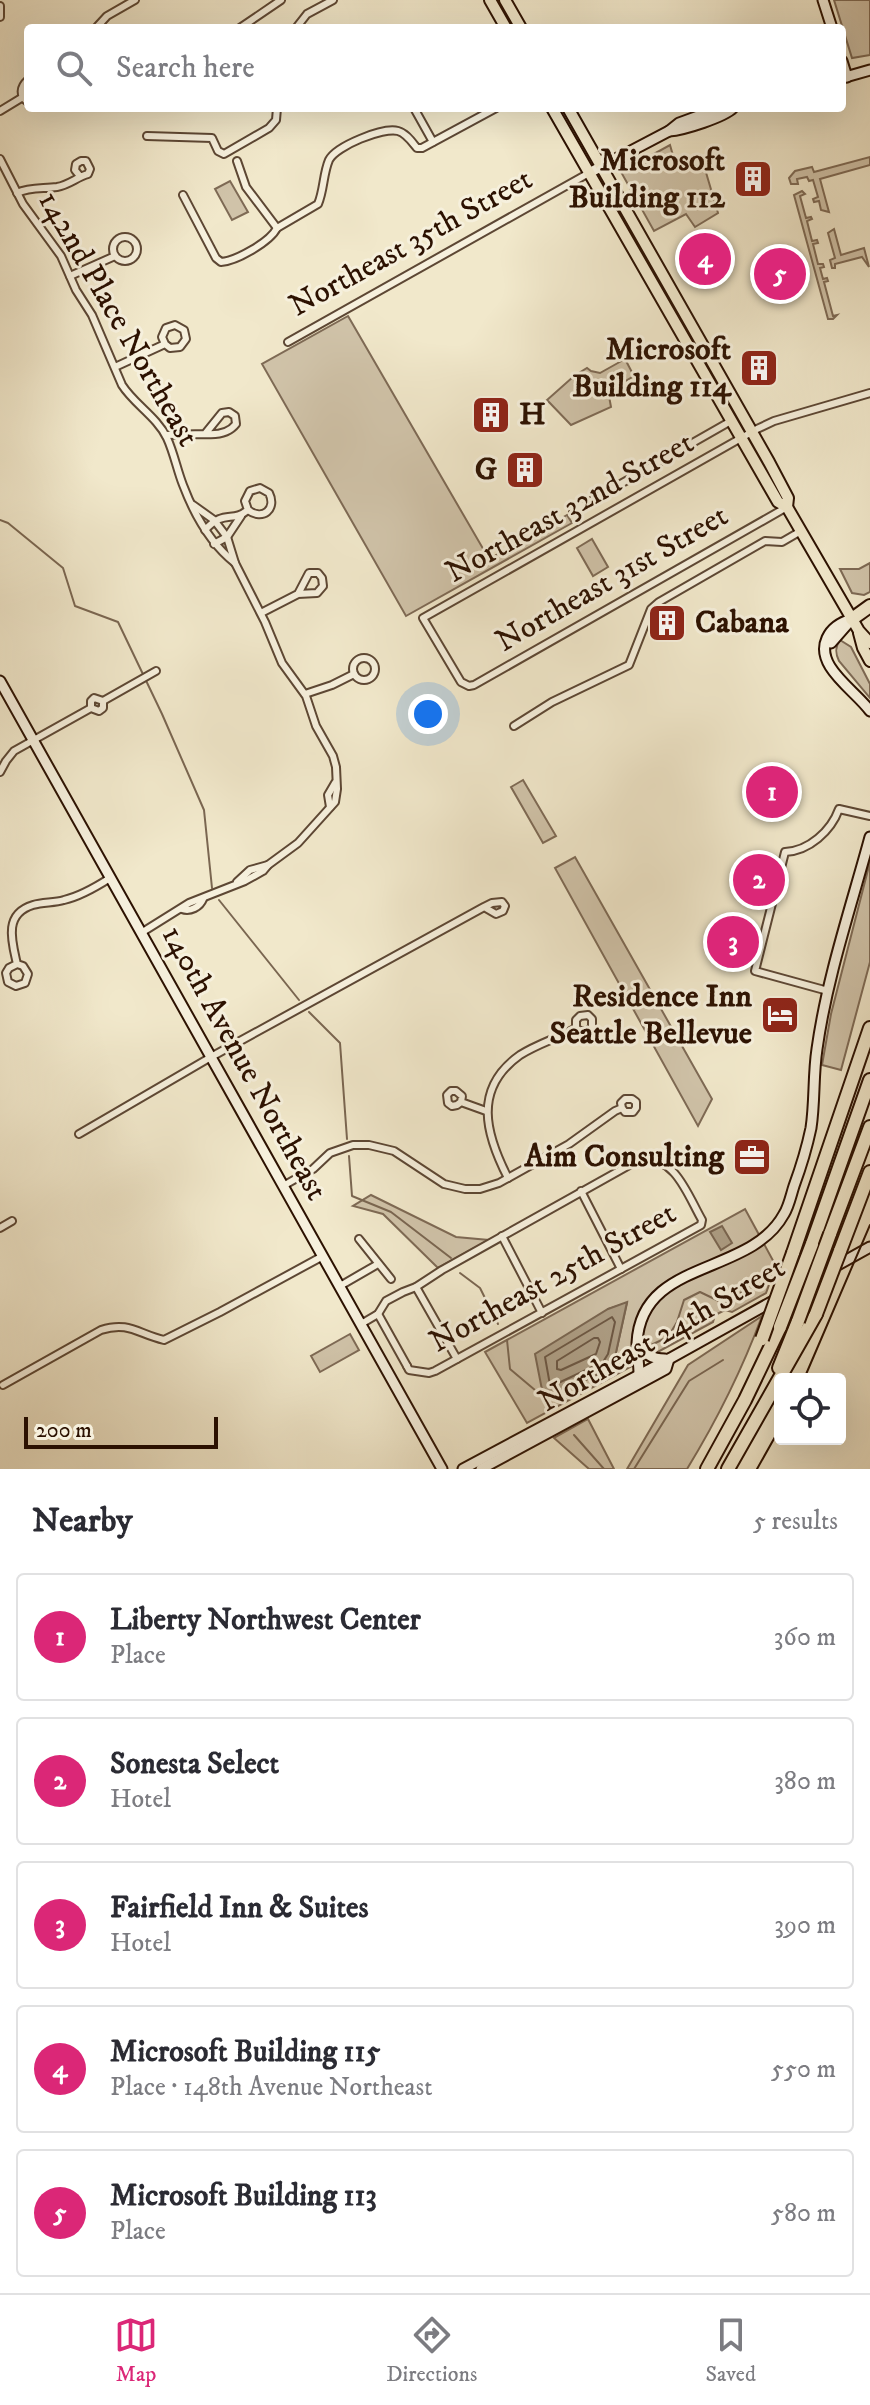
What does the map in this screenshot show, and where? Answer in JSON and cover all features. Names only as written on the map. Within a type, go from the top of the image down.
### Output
[{"type":"highway","points":[[852,619],[870,606]]},
{"type":"highway","points":[[853,1075],[869,1015]]},
{"type":"highway","points":[[745,1400],[762,1339],[870,1028]]},
{"type":"highway","points":[[707,1469],[780,1327],[870,1080]]},
{"type":"highway","points":[[767,1397],[870,1127]]},
{"type":"highway","points":[[728,1469],[816,1314],[870,1172]]},
{"type":"highway","points":[[854,1217],[870,1184]]},
{"type":"main road","points":[[490,0],[504,24]]},
{"type":"main road","points":[[505,0],[519,24]]},
{"type":"main road","points":[[554,112],[778,502],[787,507],[859,631],[870,643]]},
{"type":"main road","points":[[570,112],[752,432],[788,498],[787,507]]},
{"type":"main road","points":[[859,631],[870,661]]},
{"type":"street","points":[[99,24],[135,0]]},
{"type":"street","points":[[246,24],[281,0]]},
{"type":"street","points":[[299,24],[307,14],[333,0]]},
{"type":"street","points":[[823,0],[831,24]]},
{"type":"street","points":[[0,6],[0,17]]},
{"type":"street","points":[[846,77],[870,70]]},
{"type":"street","points":[[0,111],[24,100]]},
{"type":"street","points":[[147,136],[212,138],[218,151],[224,154],[269,128],[276,120],[277,112]]},
{"type":"street","points":[[416,112],[433,142]]},
{"type":"street","points":[[183,195],[214,254],[221,262],[235,259],[266,241],[277,228],[318,204],[330,159],[343,147],[392,130],[403,133],[417,148],[422,148],[488,112]]},
{"type":"street","points":[[669,131],[679,123],[709,112]]},
{"type":"street","points":[[669,131],[681,130],[729,112]]},
{"type":"street","name":"Northeast 35th Street","points":[[288,342],[669,131]]},
{"type":"street","name":"142nd Place Northeast","points":[[0,159],[31,216],[56,246],[128,395],[166,435],[184,488],[205,530],[214,544],[235,563]]},
{"type":"street","points":[[237,161],[246,187],[277,228]]},
{"type":"street","points":[[18,194],[26,189],[61,187],[79,175]]},
{"type":"street","points":[[127,237],[135,242],[137,251],[132,259],[123,261],[115,256],[113,247],[118,239],[127,237]]},
{"type":"street","points":[[70,276],[115,256]]},
{"type":"street","points":[[115,367],[165,344]]},
{"type":"street","name":"Northeast 32nd Street","points":[[461,682],[423,618],[752,432],[774,421],[870,393]]},
{"type":"street","points":[[166,435],[215,435],[232,428],[236,424],[235,416],[229,412],[222,413],[205,434]]},
{"type":"street","name":"Northeast 32nd Street","points":[[573,511],[731,421]]},
{"type":"street","points":[[260,488],[269,493],[272,503],[267,512],[258,515],[248,510],[245,501],[250,491],[260,488]]},
{"type":"street","name":"142nd Place Northeast","points":[[141,933],[189,903],[253,877],[298,843],[336,797],[333,756],[316,726],[305,694],[282,663],[235,563],[227,537],[214,520],[193,505]]},
{"type":"street","name":"Northeast 31st Street","points":[[461,682],[474,685],[787,507]]},
{"type":"street","points":[[214,544],[227,537],[248,510]]},
{"type":"street","points":[[205,530],[214,520],[241,516]]},
{"type":"street","points":[[514,726],[552,702],[629,665],[651,609],[659,602],[765,541],[782,542],[801,531]]},
{"type":"street","points":[[261,613],[298,594],[320,591],[324,583],[320,575],[315,572],[306,575],[298,594]]},
{"type":"street","points":[[852,619],[842,621],[834,628],[825,645],[825,657],[837,678],[870,711]]},
{"type":"street","points":[[0,772],[10,755],[91,708],[99,711],[104,706],[103,701],[156,671]]},
{"type":"street","points":[[305,694],[354,674]]},
{"type":"street","name":"140th Avenue Northeast","points":[[0,681],[442,1469]]},
{"type":"street","points":[[828,991],[755,971],[785,852],[803,847],[825,833],[834,823],[839,809],[870,816]]},
{"type":"street","points":[[611,1398],[638,1381],[639,1335],[647,1309],[664,1288],[753,1247],[785,1214],[811,1126],[817,1050],[828,991],[870,837]]},
{"type":"street","points":[[17,964],[11,933],[19,912],[36,904],[75,897],[110,878]]},
{"type":"street","points":[[79,1134],[211,1057],[484,907]]},
{"type":"street","points":[[508,1178],[491,1141],[486,1111],[496,1083],[522,1054],[576,1028]]},
{"type":"street","points":[[461,1102],[486,1111]]},
{"type":"street","points":[[283,1186],[313,1169],[330,1153],[353,1145],[384,1147],[444,1184],[480,1189],[508,1178],[569,1144],[622,1108]]},
{"type":"street","name":"Northeast 25th Street","points":[[361,1325],[378,1314],[386,1301],[416,1287],[642,1158],[650,1158],[674,1171],[702,1220],[701,1225],[429,1373],[409,1370],[407,1366],[389,1374]]},
{"type":"street","points":[[581,1191],[621,1269]]},
{"type":"street","points":[[0,1228],[12,1221]]},
{"type":"street","points":[[502,1236],[542,1313]]},
{"type":"street","points":[[359,1239],[391,1279]]},
{"type":"street","name":"Northeast 24th Street","points":[[481,1469],[666,1369],[669,1359],[870,1247]]},
{"type":"street","points":[[3,1385],[111,1327],[132,1327],[164,1340],[323,1256]]},
{"type":"street","points":[[340,1286],[378,1264]]},
{"type":"street","points":[[416,1287],[457,1359]]},
{"type":"street","points":[[378,1314],[407,1366]]},
{"type":"street","points":[[639,1335],[641,1347],[647,1354],[653,1358],[669,1359]]},
{"type":"street","points":[[463,1469],[669,1359]]},
{"type":"shaded area","points":[[834,0],[870,0],[870,55],[852,58],[846,39],[846,24],[841,24]]},
{"type":"shaded area","points":[[670,145],[676,166],[702,159],[718,213],[695,227],[686,214],[654,231],[621,172]]},
{"type":"shaded area","points":[[870,157],[870,165],[820,179],[829,212],[821,210],[819,201],[814,202],[813,199],[818,197],[813,180],[809,181],[807,177],[797,179],[798,184],[791,184],[789,178],[795,171],[812,167],[814,172]]},
{"type":"shaded area","points":[[230,181],[248,212],[232,220],[215,189]]},
{"type":"shaded area","points":[[802,191],[805,194],[800,196],[806,218],[812,219],[807,221],[812,241],[817,240],[818,243],[813,244],[818,264],[823,264],[824,267],[820,268],[823,279],[827,278],[828,281],[824,282],[833,316],[837,315],[833,319],[828,319],[794,195]]},
{"type":"shaded area","points":[[834,229],[841,255],[864,248],[869,267],[862,257],[835,264],[832,268],[830,260],[835,258],[828,233]]},
{"type":"shaded area","points":[[348,316],[489,559],[567,515],[572,523],[406,616],[262,364]]},
{"type":"shaded area","points":[[625,359],[634,376],[608,391],[611,407],[571,425],[547,400],[587,368],[600,373]]},
{"type":"shaded area","points":[[592,539],[608,567],[593,576],[577,548]]},
{"type":"shaded area","points":[[870,563],[870,592],[864,595],[852,593],[840,569],[859,569]]},
{"type":"shaded area","points":[[840,640],[851,647],[870,684],[870,698],[839,661],[836,650]]},
{"type":"shaded area","points":[[523,780],[556,836],[543,843],[511,787]]},
{"type":"shaded area","points":[[575,857],[712,1099],[698,1126],[555,868]]},
{"type":"shaded area","points":[[870,862],[870,962],[841,1070],[822,1065],[831,1014]]},
{"type":"shaded area","points":[[371,1195],[456,1237],[489,1240],[438,1268],[383,1214],[353,1206]]},
{"type":"shaded area","points":[[745,1209],[776,1266],[766,1293],[732,1312],[725,1310],[715,1315],[713,1322],[527,1423],[485,1352]],"holes":[[[627,1303],[615,1357],[609,1369],[586,1378],[608,1309]]]},
{"type":"shaded area","points":[[762,1316],[728,1394],[687,1469],[627,1469],[688,1365]]},
{"type":"shaded area","points":[[350,1334],[359,1350],[320,1372],[311,1356]]},
{"type":"shaded area","points":[[588,1419],[614,1469],[589,1469],[554,1438]]},
{"type":"water","points":[[722,1226],[732,1243],[721,1250],[710,1232]]},
{"type":"water","points":[[627,1302],[615,1357],[609,1369],[544,1400],[535,1354],[608,1309]]},
{"type":"waterway","points":[[0,520],[8,523],[63,568],[75,606],[118,622],[204,810],[212,888]]},
{"type":"waterway","points":[[219,900],[299,1000]]},
{"type":"waterway","points":[[309,1012],[340,1043],[347,1139]]},
{"type":"waterway","points":[[349,1156],[352,1196],[391,1212],[451,1258]]},
{"type":"waterway","points":[[460,1273],[480,1288],[498,1324]]},
{"type":"waterway","points":[[649,1346],[668,1337],[684,1300],[700,1292],[725,1304],[750,1283]]},
{"type":"waterway","points":[[507,1340],[510,1369],[548,1401]]},
{"type":"waterway","points":[[634,1469],[689,1381],[723,1360]]},
{"type":"waterway","points":[[574,1435],[604,1469]]},
{"type":"tram line","points":[[807,1373],[870,1225]]},
{"type":"tram line","points":[[757,1469],[774,1439]]},
{"type":"place","name":"Microsoft Building 112","points":[[753,179]]},
{"type":"place","name":"Microsoft Building 115","points":[[705,259]]},
{"type":"place","name":"Microsoft Building 113","points":[[780,274]]},
{"type":"place","name":"Microsoft Building 114","points":[[759,368]]},
{"type":"place","name":"H","points":[[491,415]]},
{"type":"place","name":"G","points":[[525,470]]},
{"type":"place","name":"Cabana","points":[[667,623]]},
{"type":"place","name":"Liberty Northwest Center","points":[[772,792]]},
{"type":"place","name":"Sonesta Select","points":[[759,880]]},
{"type":"place","name":"Fairfield Inn & Suites","points":[[733,942]]},
{"type":"place","name":"Residence Inn Seattle Bellevue","points":[[780,1015]]},
{"type":"place","name":"Aim Consulting","points":[[752,1157]]}]
